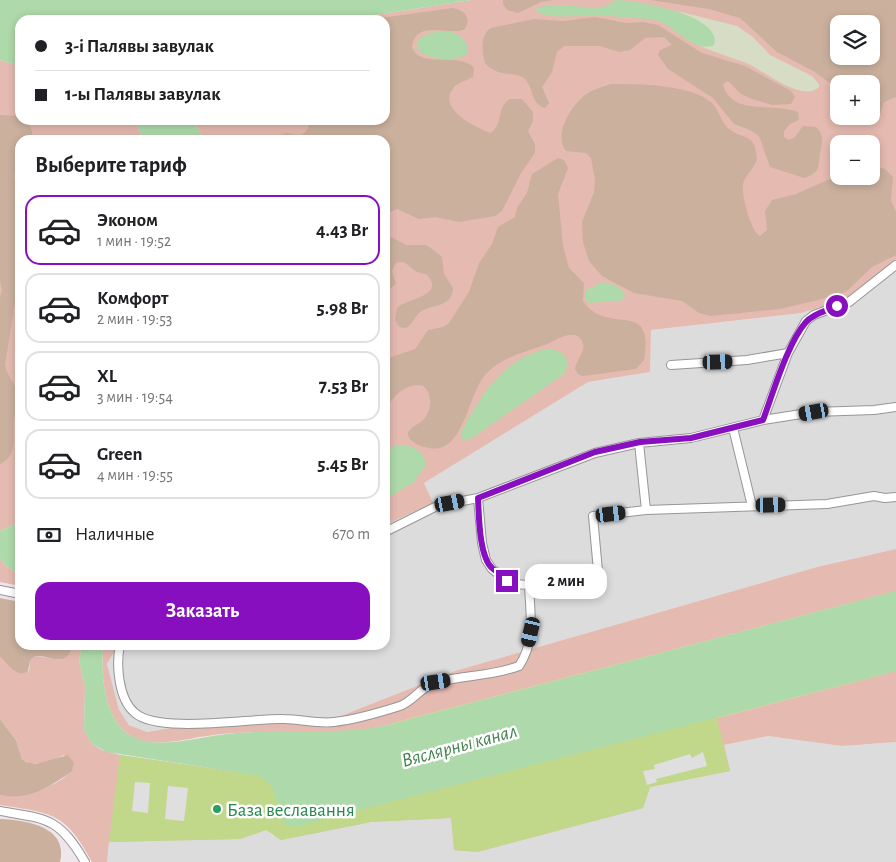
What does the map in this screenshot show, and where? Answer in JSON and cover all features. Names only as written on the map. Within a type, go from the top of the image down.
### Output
[{"type":"street","points":[[763,420],[788,353],[806,321],[814,315],[849,302],[896,265]]},
{"type":"street","points":[[671,365],[747,360],[788,353]]},
{"type":"street","points":[[390,530],[437,506],[478,498],[595,452],[640,442],[691,438],[763,420],[814,412],[896,407]]},
{"type":"street","points":[[733,428],[752,506]]},
{"type":"street","points":[[640,442],[646,510]]},
{"type":"street","points":[[478,498],[482,543],[486,560],[492,569],[507,581],[529,585],[585,582],[594,578],[598,571],[593,516],[646,510],[827,504],[874,496],[896,497]]},
{"type":"street","points":[[119,650],[117,658],[127,703],[135,714],[148,719],[179,724],[282,719],[334,722],[402,706],[426,687],[436,682],[502,672],[519,666],[528,649],[531,632],[529,585]]},
{"type":"street","points":[[0,590],[15,593]]},
{"type":"street","points":[[0,812],[30,816],[50,822],[67,834],[85,862]]},
{"type":"shaded area","points":[[471,0],[896,0],[896,259],[847,299],[801,313],[651,330],[650,372],[588,382],[424,483],[433,503],[390,523],[390,135],[202,135],[195,125],[390,125],[390,15],[376,15]]},
{"type":"shaded area","points":[[503,0],[553,0],[541,2],[518,13],[507,10]]},
{"type":"shaded area","points":[[650,0],[896,0],[896,97],[884,102],[880,117],[880,75],[830,75],[830,83],[815,72],[777,52],[740,18],[709,9]]},
{"type":"shaded area","points":[[453,8],[466,15],[468,21],[465,29],[459,31],[434,30],[420,33],[415,38],[412,47],[416,54],[423,58],[460,61],[468,63],[474,68],[473,77],[455,86],[450,94],[450,102],[453,109],[467,121],[490,133],[497,126],[503,107],[510,99],[522,99],[533,112],[533,121],[528,131],[535,144],[535,153],[521,173],[502,211],[495,216],[459,222],[435,217],[419,219],[397,209],[390,212],[390,135],[297,135],[303,134],[309,125],[390,125],[390,17]]},
{"type":"shaded area","points":[[677,11],[737,26],[753,37],[770,55],[812,76],[819,84],[819,87],[812,91],[792,88],[751,65],[693,43],[686,39],[702,46],[714,36],[700,23]]},
{"type":"shaded area","points":[[595,17],[626,23],[643,22],[658,25],[702,53],[745,66],[791,91],[795,97],[791,104],[772,105],[741,94],[728,81],[723,84],[727,94],[735,101],[744,105],[789,109],[798,112],[799,120],[790,124],[784,131],[784,137],[788,140],[794,138],[803,126],[816,127],[820,132],[822,140],[817,170],[804,178],[770,167],[759,136],[750,130],[734,124],[713,98],[668,69],[658,55],[660,50],[672,45],[664,37],[645,38],[630,50],[620,52],[599,46],[564,46],[557,52],[552,72],[542,87],[549,103],[545,108],[540,106],[534,99],[525,79],[517,75],[495,71],[485,63],[483,39],[491,28],[534,19],[563,21]]},
{"type":"shaded area","points":[[0,60],[15,64],[15,125],[136,125],[142,135],[15,135],[15,524],[0,531]]},
{"type":"shaded area","points":[[611,84],[664,86],[691,92],[712,103],[729,129],[748,138],[754,145],[757,160],[744,181],[743,189],[750,220],[753,228],[760,236],[767,230],[765,211],[772,200],[796,194],[830,179],[830,185],[880,185],[880,168],[885,169],[893,177],[891,200],[896,212],[896,255],[872,267],[848,290],[839,295],[780,309],[711,316],[699,313],[682,301],[634,293],[602,276],[589,261],[583,242],[582,222],[594,192],[595,180],[591,158],[586,153],[566,151],[562,137],[565,121],[574,106],[585,95]]},
{"type":"shaded area","points":[[0,115],[15,116],[15,125],[29,125],[32,134],[15,135],[15,302],[5,365],[15,386],[15,416],[12,450],[10,456],[0,464],[0,298],[2,290],[0,281]]},
{"type":"shaded area","points":[[558,158],[564,160],[568,168],[558,194],[563,246],[569,268],[584,283],[583,301],[593,312],[605,317],[636,323],[643,329],[646,341],[644,360],[636,369],[583,376],[578,374],[575,369],[583,348],[582,340],[578,336],[564,336],[512,357],[491,369],[479,384],[457,434],[450,442],[441,448],[429,448],[413,442],[409,438],[408,433],[411,428],[426,416],[430,407],[430,397],[423,386],[417,385],[406,388],[390,402],[390,357],[415,349],[428,330],[443,327],[449,323],[469,292],[479,263],[492,244],[498,227],[515,217],[517,208],[527,193],[532,174]]},
{"type":"shaded area","points":[[390,236],[407,245],[426,245],[435,251],[442,257],[444,274],[453,288],[452,295],[445,303],[419,313],[406,328],[399,327],[395,320],[397,308],[429,292],[432,287],[431,281],[426,274],[417,272],[403,262],[395,264],[392,271],[396,284],[390,289]]},
{"type":"shaded area","points":[[896,259],[896,549],[817,567],[455,671],[333,719],[224,719],[147,732],[129,725],[119,711],[107,664],[115,650],[390,650],[390,523],[432,503],[424,483],[588,382],[650,372],[651,330],[801,313],[847,299]]},
{"type":"shaded area","points":[[896,549],[896,591],[375,728],[354,731],[228,733],[168,742],[148,742],[131,736],[122,728],[109,707],[106,695],[103,650],[115,650],[107,664],[119,710],[129,725],[147,732],[224,719],[333,719],[455,671],[817,567]]},
{"type":"shaded area","points":[[0,559],[7,567],[15,571],[15,585],[0,582]]},
{"type":"shaded area","points":[[896,591],[896,671],[717,718],[730,771],[650,787],[643,808],[477,852],[454,850],[451,818],[371,822],[281,840],[266,830],[240,839],[109,842],[120,755],[256,775],[273,731],[339,733],[375,728]]},
{"type":"shaded area","points":[[0,598],[15,601],[15,650],[72,650],[66,657],[57,660],[35,656],[30,661],[28,671],[24,673],[13,670],[0,657]]},
{"type":"shaded area","points":[[72,650],[81,650],[79,661],[85,686],[84,730],[92,744],[102,750],[120,755],[256,775],[717,718],[896,671],[896,742],[842,746],[768,736],[724,745],[730,771],[650,787],[643,808],[477,852],[454,850],[451,818],[371,822],[281,840],[266,830],[240,839],[109,842],[107,862],[92,862],[74,834],[56,818],[33,810],[0,805],[0,795],[19,795],[41,790],[61,780],[73,767],[64,755],[49,762],[37,764],[22,759],[16,740],[0,719],[0,657],[11,667],[29,671],[30,661],[35,656],[60,660]]},
{"type":"shaded area","points":[[0,719],[16,740],[22,759],[26,762],[36,764],[68,755],[74,763],[72,771],[47,787],[29,794],[20,796],[0,795]]},
{"type":"shaded area","points":[[768,736],[842,746],[896,742],[896,862],[107,862],[109,842],[240,839],[266,830],[273,836],[371,822],[451,818],[454,849],[650,787],[729,771],[724,745]]},
{"type":"shaded area","points":[[703,752],[707,766],[656,779],[657,782],[647,785],[643,771],[655,769],[654,765],[690,754],[692,758]]},
{"type":"shaded area","points":[[135,782],[150,783],[148,813],[132,811]]},
{"type":"shaded area","points":[[168,786],[188,788],[184,821],[165,819]]},
{"type":"shaded area","points":[[0,819],[21,821],[43,827],[52,833],[58,840],[61,850],[60,862],[0,862]]},
{"type":"water","points":[[0,0],[471,0],[376,15],[15,15],[15,64],[0,60]]},
{"type":"water","points":[[616,0],[658,6],[692,18],[706,25],[713,34],[714,45],[708,47],[701,46],[687,40],[669,26],[658,21],[606,15],[548,16],[540,14],[535,10],[540,7],[556,5],[601,7]]},
{"type":"water","points":[[439,31],[460,36],[468,47],[467,54],[455,59],[440,59],[433,58],[417,48],[418,40],[425,35]]},
{"type":"water","points":[[136,125],[195,125],[202,135],[142,135]]},
{"type":"water","points":[[603,282],[618,286],[625,294],[624,298],[618,301],[589,303],[585,299],[586,290]]},
{"type":"water","points":[[545,349],[556,350],[564,355],[567,363],[564,374],[469,440],[461,440],[461,432],[476,405],[494,381],[516,362],[530,354]]},
{"type":"water","points":[[399,445],[415,448],[423,455],[426,465],[414,482],[390,497],[390,449]]},
{"type":"water","points":[[15,524],[15,571],[7,567],[0,559],[0,531]]},
{"type":"water","name":"Вяслярны канал","points":[[896,591],[896,671],[294,827],[285,824],[271,786],[260,776],[107,752],[92,744],[84,730],[85,686],[79,661],[81,650],[103,650],[104,682],[109,707],[122,728],[131,736],[150,742],[182,741],[237,733],[353,730],[393,724]]},
{"type":"place","name":"База веславання","points":[[217,809]]},
{"type":"route","points":[[507,581],[501,574],[492,569],[486,560],[482,543],[478,498],[595,452],[640,442],[653,443],[691,438],[763,420],[788,353],[806,321],[814,315],[837,306]]}]
